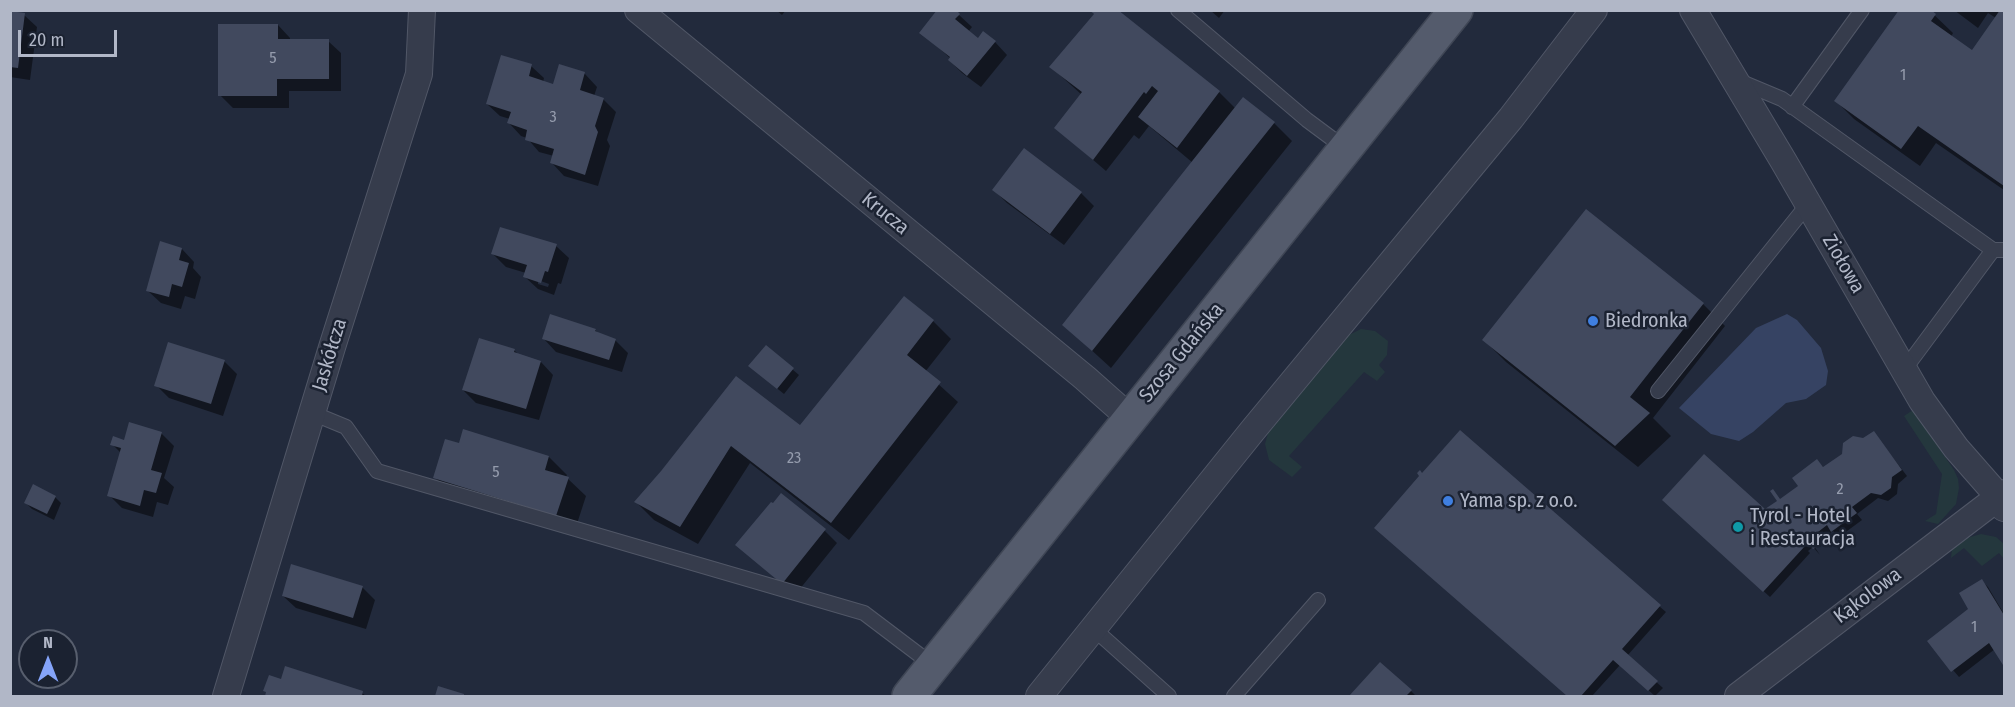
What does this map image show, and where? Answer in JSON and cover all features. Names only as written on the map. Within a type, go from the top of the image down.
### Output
[{"type":"main road","name":"Szosa Gdańska","points":[[909,696],[1456,10]]},
{"type":"street","name":"Jaskółcza","points":[[226,696],[418,74],[422,10]]},
{"type":"street","name":"Krucza","points":[[638,10],[1130,418]]},
{"type":"street","points":[[1039,696],[1261,421],[1511,118],[1594,10]]},
{"type":"street","name":"Ziołowa","points":[[1693,10],[1922,401],[1956,448],[2002,499]]},
{"type":"street","name":"Kąkolowa","points":[[1738,696],[2002,499]]},
{"type":"lane","points":[[1178,10],[1307,120],[1346,149]]},
{"type":"lane","points":[[1792,107],[1862,10]]},
{"type":"lane","points":[[1734,79],[1782,99],[1999,250],[1904,370]]},
{"type":"lane","points":[[1658,391],[1808,204]]},
{"type":"lane","points":[[312,413],[346,427],[377,471],[864,613],[934,666]]},
{"type":"lane","points":[[1234,696],[1318,600]]},
{"type":"lane","points":[[1094,629],[1169,696]]},
{"type":"shaded area","points":[[1361,329],[1375,331],[1388,341],[1387,355],[1379,365],[1385,372],[1377,381],[1364,372],[1289,456],[1302,467],[1292,477],[1269,460],[1265,444],[1268,433],[1349,335]]},
{"type":"shaded area","points":[[1913,410],[1958,479],[1956,504],[1938,524],[1925,521],[1936,514],[1942,474],[1904,416]]},
{"type":"shaded area","points":[[1981,534],[1996,537],[2004,544],[2004,559],[1999,553],[1982,566],[1964,548],[1951,558],[1952,549],[1967,538]]},
{"type":"water","points":[[1787,314],[1797,320],[1821,348],[1828,371],[1826,385],[1806,399],[1786,403],[1753,432],[1739,441],[1711,434],[1679,408],[1756,328]]},
{"type":"building","points":[[937,10],[956,10],[960,14],[955,19],[978,38],[983,31],[996,41],[967,76],[948,60],[950,57],[919,33]]},
{"type":"building","points":[[1089,10],[1118,10],[1220,91],[1177,148],[1138,117],[1158,91],[1152,86],[1146,94],[1144,92],[1093,160],[1054,128],[1082,92],[1049,67],[1094,14]]},
{"type":"building","points":[[1899,10],[1931,10],[1936,14],[1931,21],[1972,50],[2000,10],[2004,10],[2004,186],[1918,126],[1901,149],[1834,101]]},
{"type":"building","points":[[10,11],[25,13],[18,68],[10,67]]},
{"type":"building","points":[[218,24],[278,24],[278,39],[329,39],[329,79],[277,79],[277,96],[218,96]]},
{"type":"building","points":[[501,55],[532,64],[529,76],[553,84],[559,64],[585,72],[580,90],[604,98],[595,126],[598,132],[585,175],[550,163],[554,149],[525,140],[527,130],[507,123],[511,112],[486,104]]},
{"type":"building","points":[[1243,97],[1275,122],[1092,351],[1062,325]]},
{"type":"building","points":[[1024,148],[1082,192],[1050,234],[992,190]]},
{"type":"building","name":"Biedronka","points":[[1586,209],[1704,303],[1630,397],[1650,413],[1615,446],[1482,340]]},
{"type":"building","points":[[500,227],[557,244],[548,272],[545,271],[541,283],[523,277],[527,265],[491,254]]},
{"type":"building","points":[[160,241],[182,248],[179,260],[189,263],[182,287],[172,284],[169,297],[146,291]]},
{"type":"building","points":[[904,296],[934,320],[907,355],[941,382],[831,523],[731,446],[680,527],[634,502],[736,376],[800,425]]},
{"type":"building","points":[[550,314],[596,329],[595,331],[616,339],[609,360],[542,339]]},
{"type":"building","points":[[479,338],[515,349],[514,352],[541,361],[526,409],[462,390]]},
{"type":"building","points":[[168,342],[225,360],[211,404],[154,386]]},
{"type":"building","points":[[766,345],[794,368],[777,389],[748,366]]},
{"type":"building","points":[[129,422],[162,432],[151,470],[162,473],[156,493],[144,490],[140,506],[107,496],[121,448],[110,445],[113,436],[124,440]]},
{"type":"building","points":[[463,429],[549,456],[545,470],[569,477],[556,516],[433,478],[445,439],[459,443]]},
{"type":"building","points":[[1460,430],[1661,605],[1622,649],[1658,681],[1648,691],[1613,660],[1581,696],[1567,696],[1374,528],[1419,476],[1417,473],[1420,470],[1422,473]]},
{"type":"building","points":[[1874,431],[1902,470],[1892,477],[1891,488],[1881,495],[1871,493],[1852,507],[1857,513],[1831,532],[1827,525],[1809,539],[1815,548],[1813,549],[1806,541],[1803,544],[1805,546],[1763,592],[1662,500],[1704,454],[1765,509],[1777,501],[1770,491],[1773,489],[1780,499],[1798,486],[1792,478],[1817,459],[1823,467],[1842,454],[1843,443],[1853,436],[1863,438]]},
{"type":"building","points":[[33,484],[56,496],[47,514],[24,503]]},
{"type":"building","points":[[781,493],[826,529],[782,584],[735,545]]},
{"type":"building","points":[[291,564],[363,586],[353,618],[282,596]]},
{"type":"building","points":[[1982,579],[2004,615],[2004,664],[1989,643],[1951,672],[1927,641],[1968,609],[1959,593]]},
{"type":"building","points":[[1380,662],[1412,690],[1406,696],[1349,696]]},
{"type":"building","points":[[285,666],[363,691],[362,696],[265,696],[266,692],[263,691],[269,675],[281,679]]},
{"type":"building","points":[[438,686],[464,694],[464,696],[435,696]]},
{"type":"place","name":"Biedronka","points":[[1593,321]]},
{"type":"place","name":"Yama sp. z o.o.","points":[[1448,501]]},
{"type":"place","name":"Tyrol - Hotel i Restauracja","points":[[1738,527]]}]
